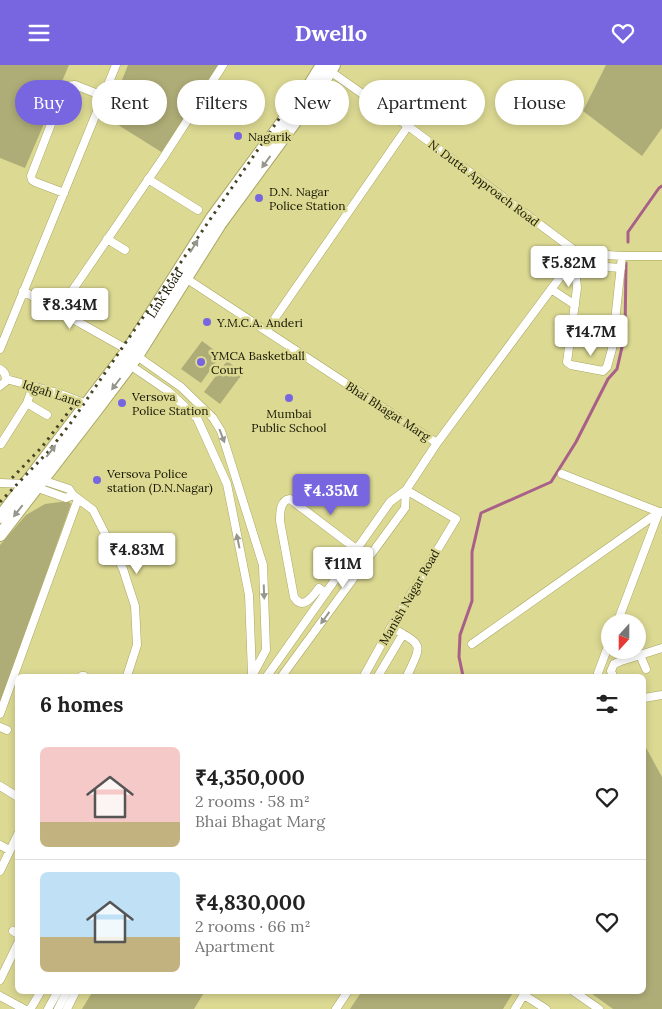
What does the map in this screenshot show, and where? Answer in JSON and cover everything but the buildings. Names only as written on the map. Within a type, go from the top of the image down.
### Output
[{"type":"main road","points":[[0,535],[35,482],[132,357],[182,275],[314,97],[327,67]]},
{"type":"main road","points":[[0,517],[35,482]]},
{"type":"street","points":[[110,80],[116,65]]},
{"type":"street","points":[[59,311],[223,65]]},
{"type":"street","name":"N. Dutta Approach Road","points":[[327,67],[578,253]]},
{"type":"street","points":[[64,193],[35,182],[31,176],[66,86],[74,85],[92,92]]},
{"type":"street","points":[[0,349],[3,333],[23,291],[92,123]]},
{"type":"street","points":[[266,331],[408,126]]},
{"type":"street","points":[[148,179],[198,210]]},
{"type":"street","points":[[108,239],[125,250]]},
{"type":"street","points":[[437,443],[578,253],[662,256]]},
{"type":"street","points":[[566,269],[576,278],[577,288],[567,361],[570,365],[603,371],[607,367],[612,349],[622,256]]},
{"type":"street","points":[[607,267],[621,268]]},
{"type":"street","name":"Bhai Bhagat Marg","points":[[182,275],[437,443],[406,490],[405,508],[284,674]]},
{"type":"street","points":[[551,289],[575,305]]},
{"type":"street","points":[[23,291],[59,311],[180,387],[213,418],[221,431],[263,565],[266,650],[253,674]]},
{"type":"street","points":[[132,357],[196,418],[227,484],[250,595],[252,674]]},
{"type":"street","points":[[0,369],[5,373],[6,379],[0,386]]},
{"type":"street","name":"Idgah Lane","points":[[6,379],[58,393],[92,407]]},
{"type":"street","points":[[1,444],[27,403],[33,386]]},
{"type":"street","points":[[27,403],[47,415]]},
{"type":"street","points":[[562,475],[661,512]]},
{"type":"street","points":[[0,483],[35,482],[69,489],[93,510],[123,569],[135,606],[137,645],[128,674]]},
{"type":"street","points":[[268,674],[390,502],[406,490]]},
{"type":"street","name":"Manish Nagar Road","points":[[365,674],[456,519],[406,490]]},
{"type":"street","points":[[0,714],[76,497]]},
{"type":"street","points":[[326,593],[319,588],[310,599],[302,603],[299,603],[294,597],[280,521],[284,501],[290,499],[368,558]]},
{"type":"street","points":[[621,614],[661,512]]},
{"type":"street","points":[[472,644],[661,512]]},
{"type":"street","points":[[391,627],[414,641],[417,645],[418,650],[408,674]]},
{"type":"street","points":[[379,674],[403,634]]},
{"type":"street","points":[[646,653],[662,648]]},
{"type":"street","points":[[281,656],[291,664]]},
{"type":"street","points":[[598,673],[603,659]]},
{"type":"street","points":[[612,674],[611,671],[614,665],[627,659]]},
{"type":"street","points":[[642,659],[646,669]]},
{"type":"street","points":[[646,698],[662,695]]},
{"type":"street","points":[[0,786],[15,795]]},
{"type":"street","points":[[0,871],[15,839]]},
{"type":"street","points":[[0,845],[9,850]]},
{"type":"street","points":[[0,980],[15,951]]},
{"type":"street","points":[[29,1009],[39,994]]},
{"type":"street","points":[[48,1009],[56,994]]},
{"type":"street","points":[[58,1009],[66,994]]},
{"type":"street","points":[[66,1009],[74,994]]},
{"type":"street","points":[[336,1009],[346,994]]},
{"type":"street","points":[[515,1009],[524,994]]},
{"type":"street","points":[[526,994],[546,1009]]},
{"type":"street","points":[[577,994],[599,1009]]},
{"type":"street","points":[[0,996],[24,1009]]},
{"type":"street","points":[[0,1001],[13,1009]]},
{"type":"shaded area","points":[[0,65],[69,65],[63,80],[15,80],[15,125],[43,125],[25,168],[0,158]]},
{"type":"shaded area","points":[[128,65],[222,65],[212,80],[177,80],[177,125],[182,125],[163,153],[118,125],[167,125],[167,80],[122,80]]},
{"type":"shaded area","points":[[606,65],[662,65],[662,128],[642,156],[584,112]]},
{"type":"shaded area","name":"YMCA Basketball Court","points":[[202,341],[221,355],[201,383],[181,369]]},
{"type":"shaded area","points":[[227,361],[243,373],[220,404],[204,392]]},
{"type":"shaded area","points":[[68,501],[71,504],[0,704],[0,545],[26,515],[45,504]]},
{"type":"shaded area","points":[[646,748],[662,777],[662,1009],[613,1009],[592,994],[646,994]]},
{"type":"shaded area","points":[[91,994],[203,994],[194,1009],[82,1009]]},
{"type":"shaded area","points":[[360,994],[512,994],[503,1009],[350,1009]]},
{"type":"waterway","points":[[628,242],[628,232],[662,186]]},
{"type":"waterway","points":[[463,674],[459,657],[460,635],[472,601],[472,552],[481,513],[551,482],[576,442],[608,379],[617,369],[625,334],[626,263]]},
{"type":"railway","points":[[0,502],[48,452],[70,424],[275,125]]},
{"type":"railway","points":[[12,478],[42,447],[79,398]]},
{"type":"place","name":"Nagarik","points":[[238,136]]},
{"type":"place","name":"D.N. Nagar Police Station","points":[[259,198]]},
{"type":"place","name":"Y.M.C.A. Anderi","points":[[207,322]]},
{"type":"place","name":"YMCA Basketball Court","points":[[201,362]]},
{"type":"place","name":"Mumbai Public School","points":[[289,398]]},
{"type":"place","name":"Versova Police Station","points":[[122,403]]},
{"type":"place","name":"Versova Police station (D.N.Nagar)","points":[[97,480]]}]
